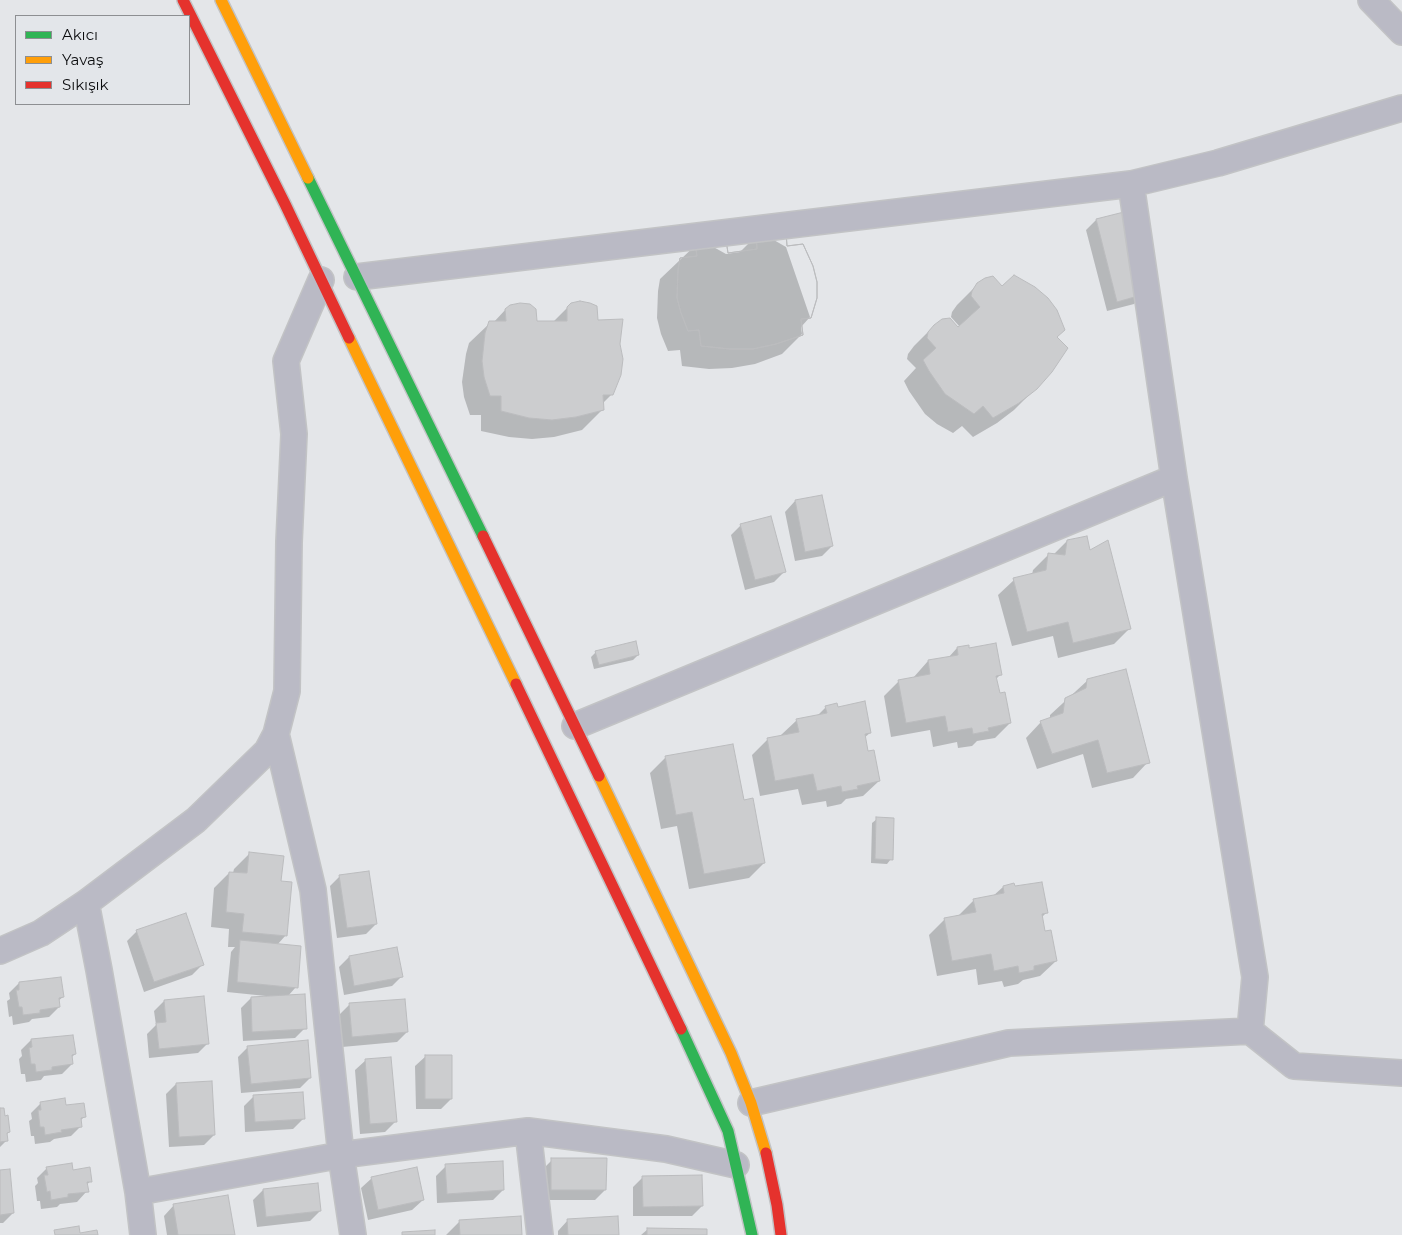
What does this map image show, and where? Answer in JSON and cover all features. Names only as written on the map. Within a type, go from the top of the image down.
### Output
[{"type":"street","points":[[183,0],[326,280],[728,1130],[752,1235]]},
{"type":"street","points":[[221,0],[352,278],[575,726],[731,1053],[751,1103],[766,1153],[781,1235]]},
{"type":"street","points":[[1371,0],[1402,32]]},
{"type":"street","points":[[352,278],[1131,184],[1218,163],[1402,108]]},
{"type":"street","points":[[1131,184],[1174,478],[1255,977],[1250,1030]]},
{"type":"street","points":[[0,951],[41,933],[86,903],[196,820],[267,751],[276,734],[287,691],[289,542],[294,434],[286,361],[326,280]]},
{"type":"street","points":[[575,726],[1174,478]]},
{"type":"street","points":[[276,734],[313,890],[342,1155],[353,1235]]},
{"type":"street","points":[[86,903],[100,970],[138,1192],[143,1235]]},
{"type":"street","points":[[751,1103],[1009,1043],[1250,1030],[1294,1066],[1402,1073]]},
{"type":"street","points":[[138,1192],[342,1155],[528,1131],[666,1149],[736,1166]]},
{"type":"street","points":[[528,1131],[540,1235]]},
{"type":"building","points":[[1124,212],[1145,294],[1117,302],[1096,219]]},
{"type":"building","points":[[786,232],[787,246],[803,244],[813,266],[817,282],[817,298],[811,318],[801,319],[803,335],[753,349],[701,346],[699,330],[688,331],[677,298],[680,258],[697,256],[695,243],[726,240],[728,253],[757,249],[756,235]]},
{"type":"building","points":[[786,232],[787,246],[803,244],[813,266],[817,282],[817,298],[811,318],[801,319],[803,335],[753,349],[701,346],[699,330],[688,331],[677,298],[680,258],[697,256],[695,243],[726,240],[728,253],[757,249],[756,235]]},
{"type":"building","points":[[1014,275],[1035,287],[1048,298],[1057,310],[1065,330],[1057,337],[1068,348],[1052,372],[1037,389],[1019,403],[993,418],[983,406],[974,414],[945,394],[929,371],[923,360],[936,348],[927,338],[928,332],[942,319],[950,318],[958,327],[980,307],[971,296],[977,283],[993,276],[1002,286]]},
{"type":"building","points":[[580,301],[597,306],[598,320],[623,319],[620,344],[623,359],[621,375],[613,395],[603,395],[604,410],[576,417],[552,420],[529,418],[501,411],[501,396],[490,396],[484,377],[482,361],[485,333],[489,321],[506,321],[505,309],[510,305],[520,303],[530,304],[536,309],[537,321],[567,321],[567,307],[571,303]]},
{"type":"building","points":[[822,495],[833,546],[805,552],[795,500]]},
{"type":"building","points":[[771,516],[786,572],[755,580],[740,524]]},
{"type":"building","points":[[1087,536],[1090,550],[1108,540],[1131,629],[1073,643],[1068,622],[1027,632],[1013,578],[1046,570],[1048,553],[1065,555],[1067,540]]},
{"type":"building","points":[[636,641],[639,655],[599,665],[595,651]]},
{"type":"building","points":[[996,643],[1002,675],[996,676],[1000,693],[1005,692],[1011,723],[988,728],[989,731],[973,734],[972,728],[948,732],[945,716],[906,723],[898,680],[930,674],[928,660],[958,655],[957,647],[969,645],[969,648]]},
{"type":"building","points":[[1126,669],[1150,763],[1107,773],[1098,740],[1052,754],[1040,721],[1063,713],[1065,698],[1086,688],[1087,679]]},
{"type":"building","points":[[865,701],[871,733],[865,734],[868,751],[874,750],[880,781],[857,786],[858,789],[842,792],[841,786],[817,791],[813,774],[775,781],[767,738],[799,732],[796,719],[827,713],[825,706],[837,703],[838,707]]},
{"type":"building","points":[[733,744],[744,800],[753,798],[765,863],[704,874],[692,812],[676,815],[665,756]]},
{"type":"building","points":[[876,817],[894,818],[893,860],[875,859]]},
{"type":"building","points":[[249,852],[284,856],[281,881],[292,882],[287,936],[242,932],[244,914],[226,912],[229,872],[247,873]]},
{"type":"building","points":[[369,871],[377,924],[347,928],[339,875]]},
{"type":"building","points":[[1042,882],[1048,913],[1042,914],[1045,931],[1051,930],[1057,961],[1034,966],[1034,970],[1019,973],[1018,966],[994,971],[991,954],[952,961],[944,918],[976,912],[973,899],[1004,893],[1003,886],[1014,883],[1015,886]]},
{"type":"building","points":[[186,913],[204,965],[154,982],[136,930]]},
{"type":"building","points":[[240,940],[301,946],[298,988],[237,982]]},
{"type":"building","points":[[397,947],[403,977],[354,986],[349,956]]},
{"type":"building","points":[[61,977],[64,997],[59,998],[60,1007],[40,1010],[40,1013],[23,1015],[22,1007],[19,1007],[16,990],[19,990],[19,982]]},
{"type":"building","points":[[305,994],[307,1029],[252,1032],[251,997]]},
{"type":"building","points":[[204,996],[209,1044],[159,1049],[156,1023],[166,1022],[164,1000]]},
{"type":"building","points":[[405,999],[408,1032],[352,1037],[349,1003]]},
{"type":"building","points":[[73,1035],[76,1054],[72,1055],[73,1064],[52,1067],[52,1070],[36,1072],[35,1064],[31,1064],[29,1048],[32,1047],[31,1039]]},
{"type":"building","points":[[308,1040],[311,1078],[251,1084],[247,1046]]},
{"type":"building","points":[[425,1055],[452,1055],[452,1099],[425,1099]]},
{"type":"building","points":[[391,1057],[397,1122],[370,1124],[365,1059]]},
{"type":"building","points":[[212,1081],[215,1135],[179,1137],[176,1083]]},
{"type":"building","points":[[303,1092],[305,1119],[255,1122],[253,1095]]},
{"type":"building","points":[[65,1098],[66,1105],[84,1103],[86,1117],[81,1118],[82,1127],[61,1130],[62,1132],[45,1135],[44,1127],[40,1127],[38,1110],[41,1110],[40,1102]]},
{"type":"building","points":[[0,1108],[4,1108],[5,1116],[8,1115],[10,1132],[7,1133],[8,1141],[0,1142]]},
{"type":"building","points":[[551,1158],[607,1158],[606,1190],[551,1190]]},
{"type":"building","points":[[503,1161],[504,1190],[447,1194],[445,1164]]},
{"type":"building","points":[[72,1163],[73,1170],[90,1167],[92,1182],[87,1182],[89,1192],[68,1194],[68,1197],[51,1200],[50,1191],[47,1192],[44,1175],[48,1175],[46,1167]]},
{"type":"building","points":[[417,1167],[424,1200],[378,1210],[371,1177]]},
{"type":"building","points":[[10,1169],[14,1213],[0,1215],[0,1170]]},
{"type":"building","points":[[702,1175],[703,1206],[643,1207],[642,1176]]},
{"type":"building","points":[[318,1183],[321,1211],[266,1217],[263,1189]]},
{"type":"building","points":[[228,1195],[235,1235],[178,1235],[173,1204]]},
{"type":"building","points":[[521,1216],[522,1235],[460,1235],[459,1220]]},
{"type":"building","points":[[618,1216],[619,1235],[568,1235],[567,1219]]},
{"type":"building","points":[[79,1226],[80,1233],[97,1230],[98,1235],[55,1235],[54,1230]]},
{"type":"building","points":[[647,1228],[707,1229],[707,1235],[647,1235]]},
{"type":"building","points":[[435,1230],[435,1235],[402,1235],[402,1232]]},
{"type":"traffic: fast","points":[[308,178],[483,536]]},
{"type":"traffic: fast","points":[[681,1029],[728,1131],[752,1235]]},
{"type":"traffic: slow","points":[[221,0],[308,178]]},
{"type":"traffic: slow","points":[[349,338],[516,684]]},
{"type":"traffic: slow","points":[[599,776],[731,1053],[751,1103],[766,1153]]},
{"type":"traffic: jam","points":[[183,0],[285,204],[349,338]]},
{"type":"traffic: jam","points":[[483,536],[599,776]]},
{"type":"traffic: jam","points":[[516,684],[681,1029]]},
{"type":"traffic: jam","points":[[766,1153],[781,1235]]}]
